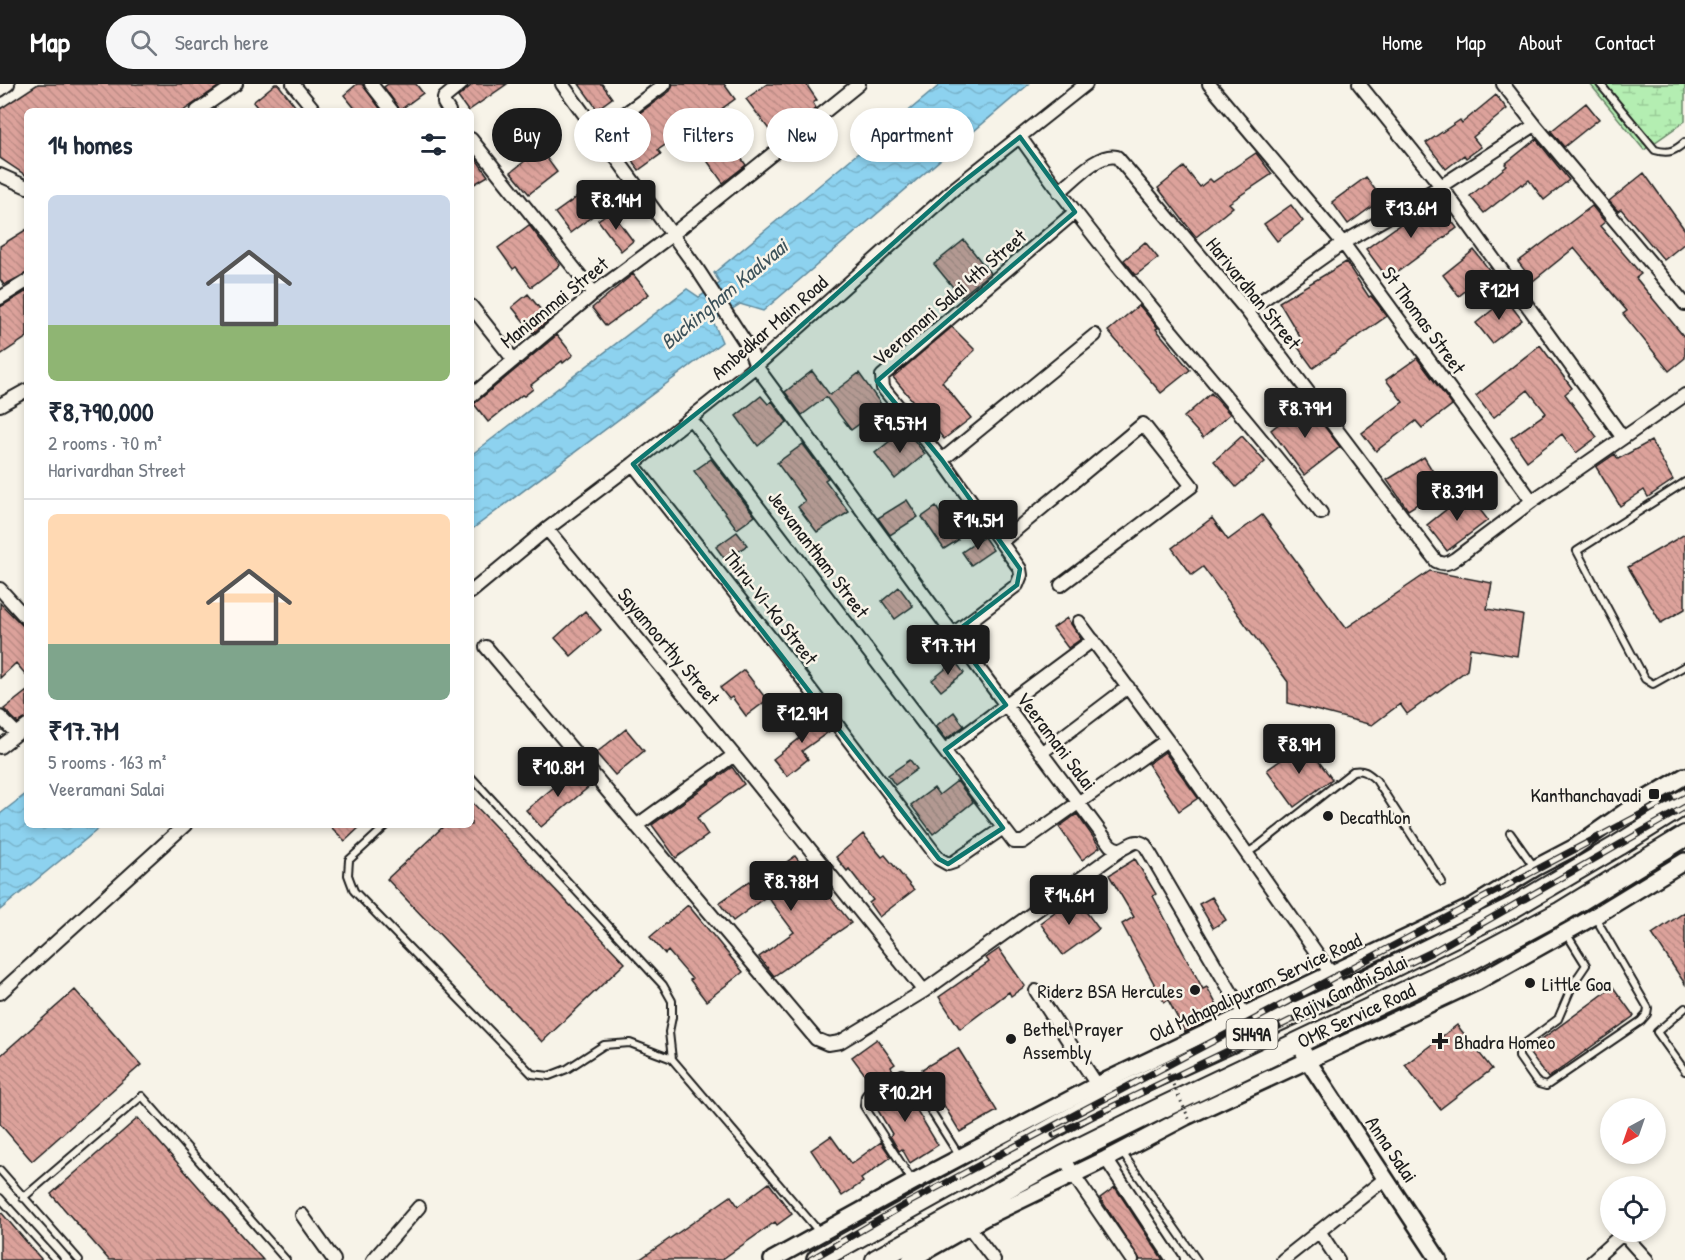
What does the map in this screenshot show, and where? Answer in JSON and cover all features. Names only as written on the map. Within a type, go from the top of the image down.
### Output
[{"type":"main road","name":"Rajiv Gandhi Salai","points":[[817,1260],[1104,1100],[1255,1033],[1512,908],[1685,804]]},
{"type":"main road","name":"Rajiv Gandhi Salai","points":[[876,1260],[1064,1156],[1461,965],[1561,912],[1685,836]]},
{"type":"street","points":[[0,90],[8,84]]},
{"type":"street","points":[[201,108],[237,84]]},
{"type":"street","points":[[293,84],[313,108]]},
{"type":"street","points":[[371,84],[390,108]]},
{"type":"street","points":[[447,108],[444,98],[461,84]]},
{"type":"street","name":"Veeramani Salai","points":[[562,84],[580,108]]},
{"type":"street","points":[[633,108],[665,84]]},
{"type":"street","name":"Maniammai Street","points":[[474,393],[594,293],[673,234],[859,84]]},
{"type":"street","name":"Ambedkar Main Road","points":[[474,590],[547,529],[756,366],[955,188],[1086,84]]},
{"type":"street","name":"St Thomas Street","points":[[1209,84],[1343,243],[1532,501]]},
{"type":"street","points":[[1359,84],[1441,186],[1623,438]]},
{"type":"street","points":[[1503,84],[1685,304]]},
{"type":"street","points":[[1246,311],[1343,243],[1441,186],[1536,125]]},
{"type":"street","points":[[1020,137],[1075,213],[1321,513]]},
{"type":"street","points":[[474,143],[594,293]]},
{"type":"street","name":"Harivardhan Street","points":[[1059,192],[1098,160],[1110,155],[1117,158],[1246,311],[1436,561],[1442,564],[1449,563],[1532,501],[1685,395]]},
{"type":"street","name":"Veeramani Salai","points":[[620,162],[699,271],[749,348],[756,366],[1110,845],[1122,849]]},
{"type":"street","points":[[0,175],[24,186]]},
{"type":"street","name":"Veeramani Salai 4th Street","points":[[952,634],[1017,585],[1021,575],[1020,569],[942,460],[883,388],[882,376],[1075,213]]},
{"type":"street","points":[[0,298],[24,283]]},
{"type":"street","points":[[474,310],[513,360]]},
{"type":"street","points":[[942,460],[1095,335]]},
{"type":"street","points":[[0,405],[24,392]]},
{"type":"street","name":"Jeevanantham Street","points":[[691,418],[1002,828]]},
{"type":"street","points":[[1001,542],[1143,424],[1192,486],[1061,585]]},
{"type":"street","name":"Thiru-Vi-Ka Street","points":[[633,464],[792,664],[939,860],[948,864],[954,862],[1002,828]]},
{"type":"street","name":"Sayamoorthy Street","points":[[547,529],[734,754],[924,991]]},
{"type":"street","points":[[0,589],[24,616]]},
{"type":"street","points":[[1078,622],[1167,740],[1342,992]]},
{"type":"street","points":[[945,750],[1092,640]]},
{"type":"street","points":[[486,647],[816,1039],[828,1044],[840,1042],[924,991],[1136,841],[1145,846],[1255,1033]]},
{"type":"street","points":[[1041,753],[1128,687]]},
{"type":"street","points":[[0,717],[22,730],[0,747]]},
{"type":"street","points":[[1002,828],[1014,842],[1020,843],[1167,740]]},
{"type":"street","points":[[636,826],[734,754]]},
{"type":"street","name":"Old Mahapalipuram Service Road","points":[[772,1260],[913,1182],[1097,1086],[1473,906],[1535,868],[1575,847],[1632,807],[1685,776]]},
{"type":"street","points":[[0,993],[182,828]]},
{"type":"street","name":"OMR Service Road","points":[[911,1260],[984,1218],[1186,1117],[1477,982],[1566,933],[1685,861]]},
{"type":"street","points":[[1036,992],[1097,1086]]},
{"type":"street","name":"Anna Salai","points":[[1299,1043],[1308,1061],[1439,1260]]},
{"type":"street","points":[[1064,1156],[1073,1174],[1132,1260]]},
{"type":"street","points":[[1106,1159],[1173,1260]]},
{"type":"street","points":[[1283,1260],[1386,1178]]},
{"type":"street","points":[[374,1260],[419,1207]]},
{"type":"street","points":[[302,1215],[334,1260]]},
{"type":"street","points":[[969,1227],[994,1260]]},
{"type":"street","points":[[1319,1231],[1338,1260]]},
{"type":"street","points":[[1593,1260],[1620,1236],[1627,1238],[1647,1260]]},
{"type":"lane","points":[[1600,84],[1655,150],[1665,153],[1676,150],[1685,142]]},
{"type":"lane","points":[[1685,482],[1577,551],[1645,679],[1653,684],[1685,666]]},
{"type":"lane","points":[[1246,853],[1353,771],[1361,770],[1376,780],[1442,882]]},
{"type":"lane","points":[[474,780],[663,985],[672,1001],[669,1032],[672,1059]]},
{"type":"lane","points":[[384,828],[349,860],[348,875],[354,891],[532,1074],[549,1076],[567,1069],[604,1045],[630,1043],[672,1059],[821,1234]]},
{"type":"lane","points":[[1510,833],[1535,868]]},
{"type":"lane","points":[[1566,933],[1586,965],[1573,984],[1558,1019],[1523,1045],[1519,1051],[1519,1057],[1535,1080],[1546,1086],[1641,1021],[1647,1014],[1648,1008],[1595,916]]},
{"type":"lane","points":[[1685,1008],[1657,1032],[1685,1071]]},
{"type":"lane","points":[[913,1182],[864,1106],[868,1092],[902,1073],[908,1076],[914,1084],[960,1157]]},
{"type":"lane","points":[[23,1198],[142,1096],[286,1260]]},
{"type":"lane","points":[[1120,1151],[1197,1260]]},
{"type":"lane","points":[[0,1170],[79,1260]]},
{"type":"lane","points":[[0,1198],[56,1260]]},
{"type":"path","points":[[1163,1063],[1192,1125]]},
{"type":"highlighted area","points":[[1020,137],[1075,212],[877,381],[942,460],[1020,569],[1017,585],[953,634],[1006,705],[945,750],[1003,828],[948,864],[939,859],[633,464],[756,366],[955,188]]},
{"type":"green space","points":[[1590,84],[1685,84],[1685,121],[1644,150]]},
{"type":"water","points":[[941,84],[1029,84],[974,131],[974,108],[912,108]]},
{"type":"water","name":"Buckingham Kaalvaai","points":[[850,160],[850,162],[938,162],[763,311],[740,304],[713,321],[722,342],[474,528],[474,453],[687,289],[699,297],[720,283],[714,273]]},
{"type":"water","points":[[24,795],[24,828],[99,828],[0,910],[0,814]]},
{"type":"building","points":[[38,84],[222,84],[187,108],[24,108],[24,174],[0,158],[0,109]]},
{"type":"building","points":[[278,84],[297,108],[258,108],[253,102]]},
{"type":"building","points":[[357,84],[362,84],[380,108],[355,108],[344,95]]},
{"type":"building","points":[[388,84],[416,84],[423,93],[403,108],[399,108],[384,87]]},
{"type":"building","points":[[473,84],[507,84],[472,108],[466,108],[458,97]]},
{"type":"building","points":[[579,84],[602,84],[612,98],[596,108]]},
{"type":"building","points":[[673,84],[724,84],[735,99],[723,108],[663,108],[663,147],[658,150],[661,154],[651,161],[651,108],[647,108],[670,91]]},
{"type":"building","points":[[767,84],[806,84],[817,100],[813,103],[816,108],[766,108],[766,125],[746,99]]},
{"type":"building","points":[[1496,95],[1507,109],[1473,137],[1481,147],[1466,158],[1464,155],[1446,169],[1426,143],[1460,120],[1462,123]]},
{"type":"building","points":[[1586,103],[1599,119],[1564,147],[1551,131]]},
{"type":"building","points":[[1536,139],[1569,180],[1544,200],[1529,180],[1484,213],[1470,196]]},
{"type":"building","points":[[1256,153],[1272,174],[1229,203],[1233,207],[1196,237],[1158,188],[1184,167],[1200,187],[1210,179],[1213,182]]},
{"type":"building","points":[[474,156],[488,176],[474,184]]},
{"type":"building","points":[[524,162],[550,162],[557,172],[529,194],[511,172]]},
{"type":"building","points":[[633,162],[650,162],[639,170]]},
{"type":"building","points":[[708,162],[744,162],[746,165],[723,183]]},
{"type":"building","points":[[1644,173],[1685,230],[1685,243],[1664,260],[1621,209],[1618,211],[1609,201]]},
{"type":"building","points":[[1366,177],[1382,199],[1348,224],[1332,202]]},
{"type":"building","points":[[580,195],[595,214],[570,233],[555,213]]},
{"type":"building","points":[[1435,199],[1457,228],[1388,279],[1366,249]]},
{"type":"building","points":[[1291,205],[1303,221],[1277,241],[1264,224]]},
{"type":"building","points":[[1592,206],[1605,222],[1600,226],[1641,274],[1636,278],[1685,338],[1685,358],[1669,371],[1623,314],[1627,311],[1574,248],[1533,281],[1518,262]]},
{"type":"building","points":[[611,211],[633,241],[621,251],[598,220]]},
{"type":"building","points":[[529,225],[560,265],[531,287],[516,267],[513,269],[498,248]]},
{"type":"building","points":[[24,231],[24,275],[4,285],[0,279],[0,246]]},
{"type":"building","points":[[964,240],[990,273],[961,297],[934,264]]},
{"type":"building","points":[[1145,242],[1158,258],[1136,275],[1124,260]]},
{"type":"building","points":[[1474,250],[1490,271],[1459,296],[1443,275]]},
{"type":"building","points":[[1346,262],[1369,297],[1371,296],[1387,316],[1313,368],[1297,346],[1303,342],[1279,302]]},
{"type":"building","points":[[633,274],[649,294],[606,326],[592,308]]},
{"type":"building","points":[[24,293],[24,339],[0,355],[0,307]]},
{"type":"building","points":[[528,294],[549,320],[533,333],[512,307]]},
{"type":"building","points":[[1506,299],[1522,320],[1492,343],[1476,323]]},
{"type":"building","points":[[1139,305],[1190,370],[1161,393],[1108,331]]},
{"type":"building","points":[[952,327],[975,350],[942,382],[971,418],[944,439],[893,377]]},
{"type":"building","points":[[557,335],[573,355],[531,385],[533,389],[488,422],[474,404]]},
{"type":"building","points":[[1540,345],[1572,388],[1565,394],[1597,437],[1576,453],[1562,434],[1527,461],[1511,438],[1546,413],[1528,390],[1493,418],[1476,396]]},
{"type":"building","points":[[1417,358],[1452,405],[1422,428],[1416,421],[1376,451],[1362,433],[1403,402],[1386,380]]},
{"type":"building","points":[[812,371],[830,395],[859,373],[883,407],[851,430],[826,397],[802,415],[785,392]]},
{"type":"building","points":[[1211,393],[1230,414],[1203,438],[1184,417]]},
{"type":"building","points":[[761,396],[768,404],[772,401],[787,422],[758,446],[736,416]]},
{"type":"building","points":[[1306,402],[1340,447],[1304,475],[1271,430]]},
{"type":"building","points":[[905,429],[925,454],[895,479],[875,453]]},
{"type":"building","points":[[1242,436],[1265,462],[1236,487],[1214,461]]},
{"type":"building","points":[[1651,441],[1673,480],[1648,497],[1644,490],[1620,506],[1596,467],[1615,454],[1618,459]]},
{"type":"building","points":[[803,444],[828,478],[825,480],[849,512],[817,532],[798,507],[805,501],[777,463]]},
{"type":"building","points":[[1424,457],[1443,488],[1408,510],[1387,480]]},
{"type":"building","points":[[711,459],[755,516],[737,529],[694,471]]},
{"type":"building","points":[[1467,493],[1488,520],[1447,551],[1427,525]]},
{"type":"building","points":[[907,500],[918,517],[890,535],[878,518]]},
{"type":"building","points":[[936,507],[958,540],[944,549],[922,517]]},
{"type":"building","points":[[1262,515],[1346,628],[1430,571],[1492,583],[1487,609],[1523,615],[1517,656],[1470,648],[1467,670],[1407,714],[1400,704],[1372,725],[1288,703],[1288,682],[1203,567],[1192,575],[1172,548],[1212,518],[1228,540]]},
{"type":"building","points":[[737,532],[747,545],[726,561],[716,547]]},
{"type":"building","points":[[1685,534],[1685,609],[1661,623],[1628,567]]},
{"type":"building","points":[[984,537],[993,550],[971,565],[962,552]]},
{"type":"building","points":[[899,587],[913,606],[895,619],[882,601]]},
{"type":"building","points":[[0,603],[24,627],[24,672],[16,663],[0,678]]},
{"type":"building","points":[[585,611],[601,630],[571,656],[555,638]]},
{"type":"building","points":[[1067,618],[1081,639],[1068,648],[1053,628]]},
{"type":"building","points":[[955,661],[964,673],[941,691],[932,680]]},
{"type":"building","points":[[744,670],[767,700],[746,716],[732,697],[729,699],[720,688]]},
{"type":"building","points":[[24,693],[24,720],[18,723],[4,709]]},
{"type":"building","points":[[954,712],[964,726],[946,739],[936,726]]},
{"type":"building","points":[[818,713],[831,730],[802,751],[808,759],[787,776],[773,759],[800,738],[794,730]]},
{"type":"building","points":[[626,729],[644,751],[615,775],[596,753]]},
{"type":"building","points":[[1305,743],[1332,779],[1294,807],[1267,770]]},
{"type":"building","points":[[1165,752],[1198,798],[1179,811],[1148,764]]},
{"type":"building","points":[[910,760],[917,769],[895,785],[888,775]]},
{"type":"building","points":[[732,767],[744,784],[697,818],[708,835],[676,858],[652,825]]},
{"type":"building","points":[[576,769],[590,786],[541,827],[526,810]]},
{"type":"building","points":[[957,781],[973,802],[933,834],[911,805],[934,788],[939,795]]},
{"type":"building","points":[[474,804],[625,963],[542,1042],[387,879],[442,828],[474,828]]},
{"type":"building","points":[[1077,814],[1100,847],[1082,860],[1059,827]]},
{"type":"building","points":[[332,828],[359,828],[345,841]]},
{"type":"building","points":[[863,834],[882,857],[885,855],[914,890],[879,917],[869,903],[873,900],[849,869],[847,871],[836,857]]},
{"type":"building","points":[[795,856],[851,923],[774,976],[759,957],[794,932],[767,896],[733,921],[719,903],[750,881],[754,886]]},
{"type":"building","points":[[1135,859],[1156,894],[1153,896],[1203,989],[1207,987],[1222,1015],[1185,1032],[1168,1000],[1164,1002],[1122,924],[1134,917],[1109,875]]},
{"type":"building","points":[[1075,897],[1099,929],[1063,955],[1040,923]]},
{"type":"building","points":[[1212,897],[1226,920],[1213,928],[1199,904]]},
{"type":"building","points":[[688,905],[743,972],[706,1001],[690,980],[692,979],[668,951],[665,954],[650,937]]},
{"type":"building","points":[[1685,912],[1685,984],[1652,934]]},
{"type":"building","points":[[999,949],[1025,986],[1011,996],[1009,992],[960,1029],[939,997],[989,962],[986,958]]},
{"type":"building","points":[[1613,987],[1634,1016],[1548,1078],[1527,1050]]},
{"type":"building","points":[[75,990],[141,1065],[32,1161],[0,1124],[0,1056]]},
{"type":"building","points":[[1457,1025],[1492,1069],[1440,1109],[1405,1065]]},
{"type":"building","points":[[877,1039],[895,1064],[891,1067],[894,1072],[872,1084],[852,1057]]},
{"type":"building","points":[[958,1048],[997,1111],[960,1132],[922,1069]]},
{"type":"building","points":[[899,1081],[938,1145],[910,1163],[902,1149],[899,1151],[873,1102],[881,1098],[878,1093]]},
{"type":"building","points":[[138,1118],[263,1260],[109,1260],[51,1194]]},
{"type":"building","points":[[831,1136],[851,1164],[881,1142],[891,1157],[861,1179],[863,1182],[842,1196],[811,1150]]},
{"type":"building","points":[[769,1183],[792,1214],[777,1225],[775,1222],[721,1260],[639,1260],[731,1196],[738,1206]]},
{"type":"building","points":[[1115,1187],[1163,1260],[1140,1260],[1100,1198]]},
{"type":"building","points":[[0,1211],[42,1260],[0,1260]]},
{"type":"railway","points":[[810,1260],[908,1203],[1685,791]]},
{"type":"railway","points":[[1054,1135],[1432,952],[1685,807]]},
{"type":"place","name":"Kanthanchavadi","points":[[1654,794]]},
{"type":"place","name":"Decathlon","points":[[1328,816]]},
{"type":"place","name":"Little Goa","points":[[1530,983]]},
{"type":"place","name":"Riderz BSA Hercules","points":[[1195,990]]},
{"type":"place","name":"Bethel Prayer Assembly","points":[[1011,1039]]},
{"type":"place","name":"Bhadra Homeo","points":[[1440,1041]]}]
